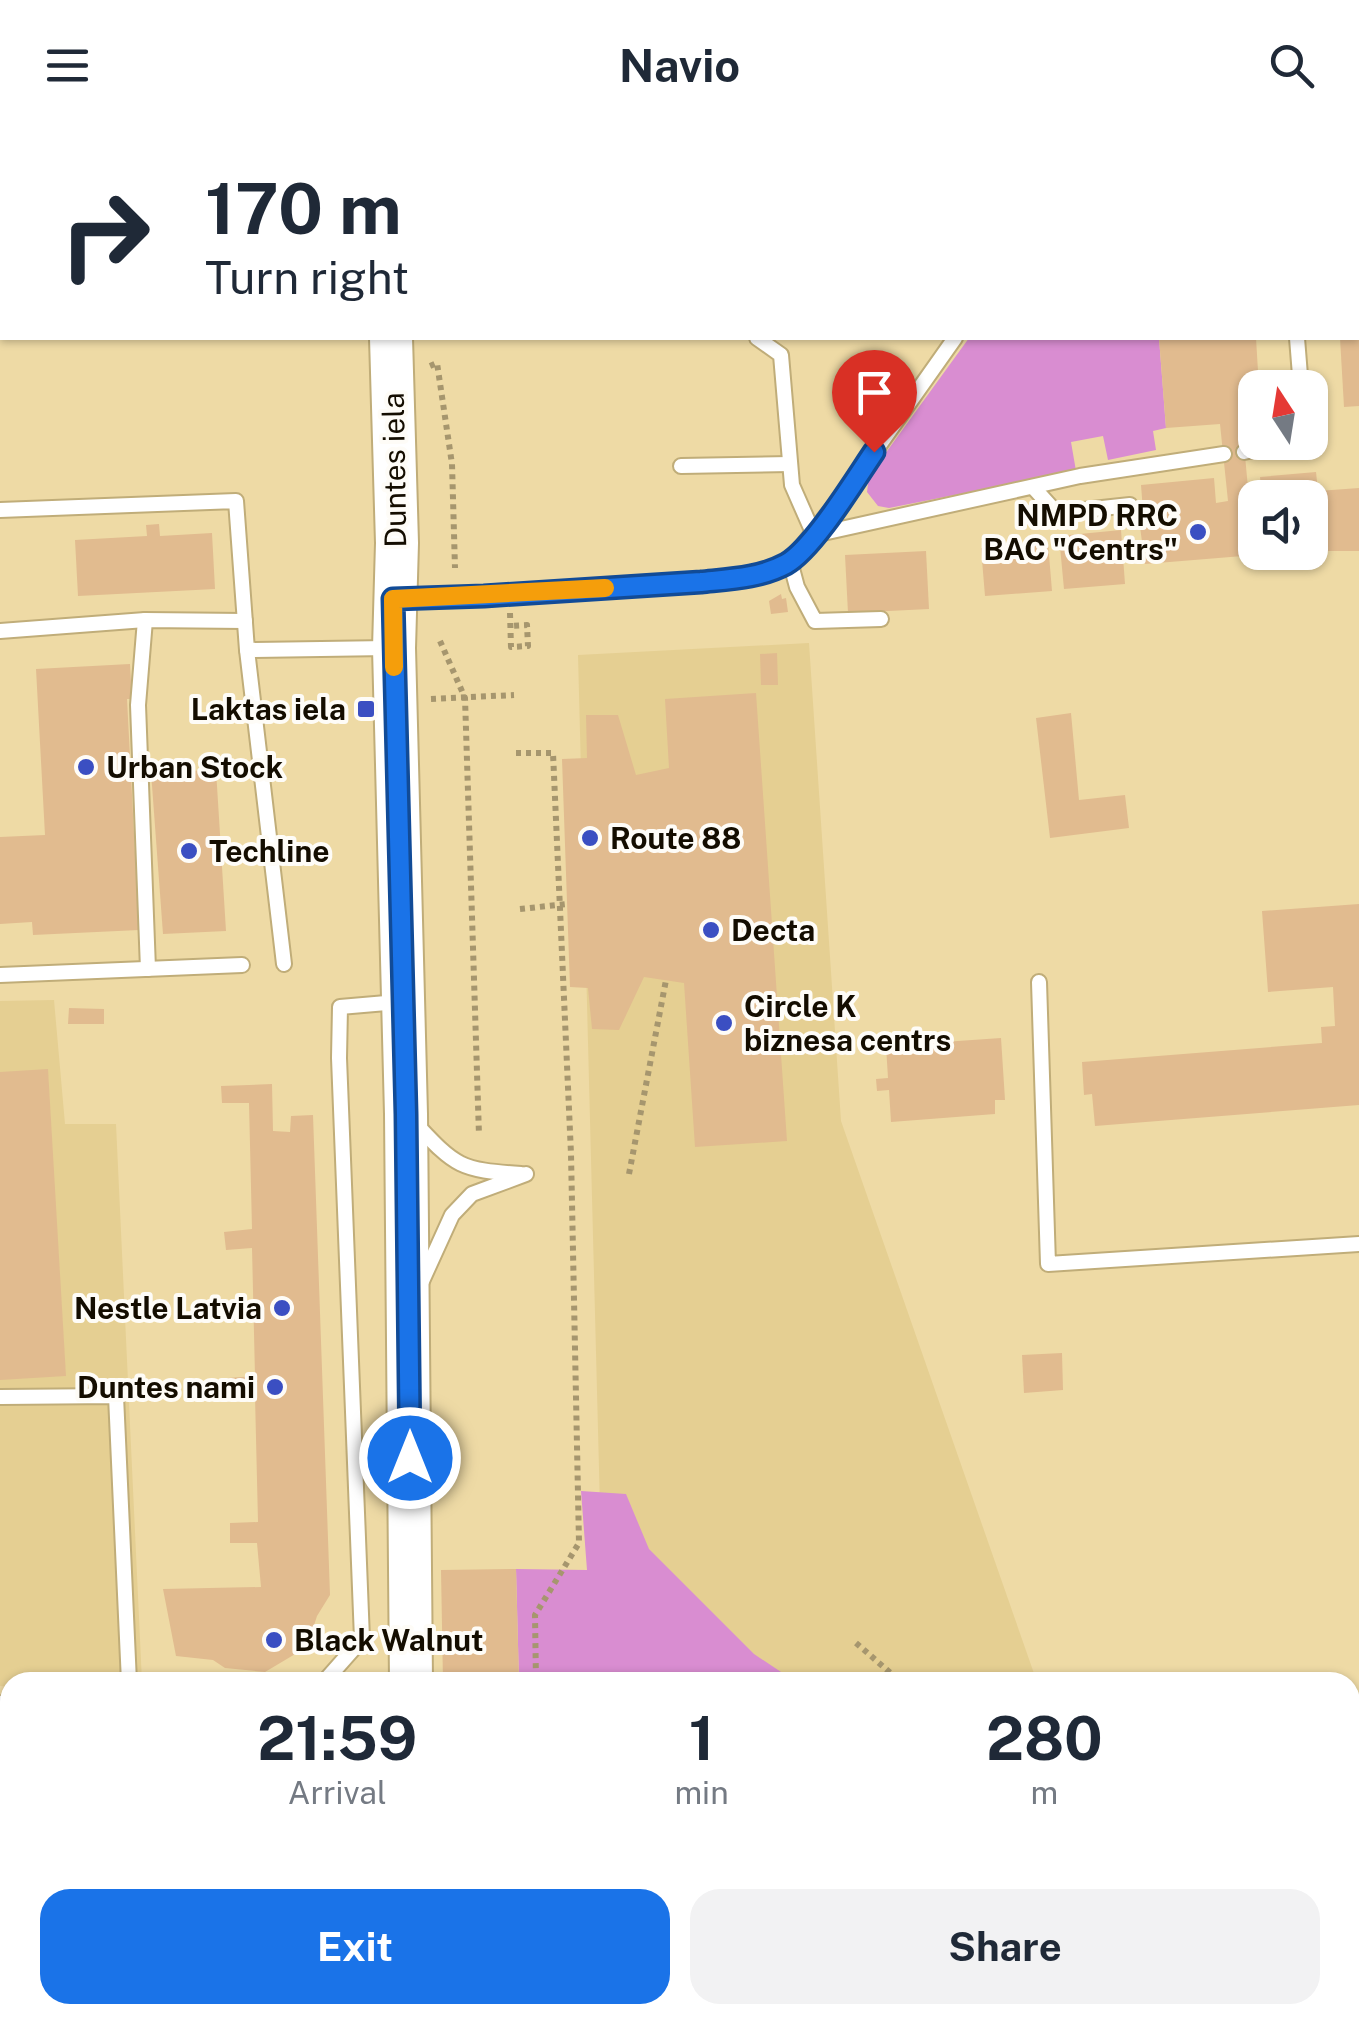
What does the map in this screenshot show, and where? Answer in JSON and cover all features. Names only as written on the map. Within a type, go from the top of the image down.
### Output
[{"type":"main road","name":"Duntes iela","points":[[391,340],[409,1309],[411,1672]]},
{"type":"lane","points":[[759,340],[781,355],[792,485],[814,535]]},
{"type":"lane","points":[[393,599],[735,579],[768,572],[790,562],[814,535],[954,340]]},
{"type":"lane","points":[[1297,340],[1300,370]]},
{"type":"lane","points":[[814,535],[1080,476],[1224,454]]},
{"type":"lane","points":[[681,466],[790,464]]},
{"type":"lane","points":[[1033,487],[1053,508],[1065,512],[1130,505]]},
{"type":"lane","points":[[0,510],[236,501],[247,650],[284,964]]},
{"type":"lane","points":[[790,562],[815,622],[881,618]]},
{"type":"lane","points":[[0,631],[145,620],[244,621]]},
{"type":"lane","points":[[145,620],[138,705],[148,969]]},
{"type":"lane","points":[[247,650],[394,648]]},
{"type":"lane","points":[[0,975],[242,966]]},
{"type":"lane","points":[[1039,982],[1048,1264],[1359,1244]]},
{"type":"lane","points":[[333,1672],[362,1639],[340,1006],[404,1001]]},
{"type":"lane","points":[[406,1114],[443,1155],[470,1168],[526,1174],[472,1194],[452,1214],[409,1309]]},
{"type":"lane","points":[[0,1397],[116,1396],[129,1672]]},
{"type":"path","points":[[430,366],[437,363],[452,464],[455,568]]},
{"type":"path","points":[[510,612],[510,626]]},
{"type":"path","points":[[440,641],[466,698],[479,1136]]},
{"type":"path","points":[[428,699],[514,695]]},
{"type":"path","points":[[516,754],[553,753],[563,905],[580,1542],[536,1615],[536,1672]]},
{"type":"path","points":[[520,908],[563,905]]},
{"type":"path","points":[[629,1174],[666,980]]},
{"type":"path","points":[[856,1644],[889,1672]]},
{"type":"shaded area","points":[[968,340],[1159,340],[1166,428],[1153,431],[1156,450],[1108,460],[1103,436],[1071,442],[1076,471],[889,508],[878,506],[867,492],[869,476]]},
{"type":"shaded area","points":[[809,643],[841,1121],[1034,1672],[614,1672],[602,1585],[578,655]]},
{"type":"shaded area","points":[[54,1000],[65,1124],[116,1124],[142,1672],[0,1672],[0,1001]]},
{"type":"shaded area","points":[[581,1491],[626,1494],[649,1549],[754,1654],[781,1672],[519,1672],[516,1569],[587,1570]]},
{"type":"building","points":[[1159,340],[1256,340],[1258,370],[1238,370],[1238,460],[1245,460],[1247,480],[1238,480],[1238,556],[1145,564],[1138,512],[1143,511],[1141,485],[1214,478],[1216,503],[1228,501],[1220,424],[1166,428]]},
{"type":"building","points":[[1340,340],[1359,340],[1359,406],[1344,407]]},
{"type":"building","points":[[1316,472],[1317,480],[1260,480],[1260,477]]},
{"type":"building","points":[[1359,488],[1359,551],[1328,551],[1328,490]]},
{"type":"building","points":[[159,524],[160,536],[212,533],[215,589],[78,596],[75,540],[147,536],[146,525]]},
{"type":"building","points":[[1121,530],[1125,584],[1064,589],[1059,536]]},
{"type":"building","points":[[1048,543],[1052,591],[985,596],[981,548]]},
{"type":"building","points":[[926,551],[929,609],[848,613],[845,555]]},
{"type":"building","points":[[781,594],[782,599],[786,598],[788,612],[771,614],[769,601]]},
{"type":"building","points":[[777,653],[778,685],[761,685],[760,654]]},
{"type":"building","name":"Urban Stock","points":[[130,664],[132,699],[127,699],[139,930],[33,935],[32,922],[0,924],[0,837],[45,835],[36,669]]},
{"type":"building","points":[[756,693],[787,1141],[695,1147],[684,983],[644,977],[619,1030],[592,1029],[588,988],[570,987],[562,759],[587,758],[586,715],[618,715],[636,775],[669,768],[665,699]]},
{"type":"building","points":[[1071,713],[1079,800],[1125,795],[1129,828],[1050,838],[1036,718]]},
{"type":"building","name":"Techline","points":[[216,770],[226,931],[163,934],[151,772]]},
{"type":"building","points":[[1359,904],[1359,1105],[1095,1126],[1092,1094],[1084,1095],[1082,1062],[1322,1043],[1321,1027],[1335,1026],[1333,987],[1268,992],[1262,911]]},
{"type":"building","points":[[69,1008],[104,1009],[104,1024],[68,1024]]},
{"type":"building","points":[[1001,1038],[1005,1100],[995,1100],[995,1114],[891,1122],[889,1090],[877,1091],[876,1079],[888,1078],[886,1046]]},
{"type":"building","points":[[48,1069],[66,1376],[0,1380],[0,1072]]},
{"type":"building","name":"Duntes nami","points":[[272,1084],[273,1131],[290,1132],[291,1116],[313,1115],[330,1595],[317,1616],[307,1647],[265,1672],[225,1668],[213,1660],[176,1656],[163,1589],[261,1587],[257,1543],[230,1543],[230,1523],[258,1522],[255,1396],[228,1396],[228,1378],[255,1376],[252,1248],[226,1250],[224,1232],[252,1229],[249,1103],[222,1103],[221,1086]]},
{"type":"building","points":[[1062,1353],[1063,1390],[1024,1393],[1022,1355]]},
{"type":"building","points":[[516,1569],[519,1672],[443,1672],[441,1570]]},
{"type":"slow traffic","points":[[394,667],[393,599],[605,588]]},
{"type":"place","name":"NMPD RRC BAC \"Centrs\"","points":[[1198,532]]},
{"type":"place","name":"Laktas iela","points":[[366,709]]},
{"type":"place","name":"Urban Stock","points":[[86,767]]},
{"type":"place","name":"Route 88","points":[[590,838]]},
{"type":"place","name":"Techline","points":[[189,851]]},
{"type":"place","name":"Decta","points":[[711,930]]},
{"type":"place","name":"Circle K biznesa centrs","points":[[724,1023]]},
{"type":"place","name":"Nestle Latvia","points":[[282,1308]]},
{"type":"place","name":"Duntes nami","points":[[275,1387]]},
{"type":"place","name":"Black Walnut","points":[[274,1640]]},
{"type":"route","points":[[410,1458],[404,1001],[393,599],[701,582],[768,572],[790,562],[814,535],[874,452]]}]
